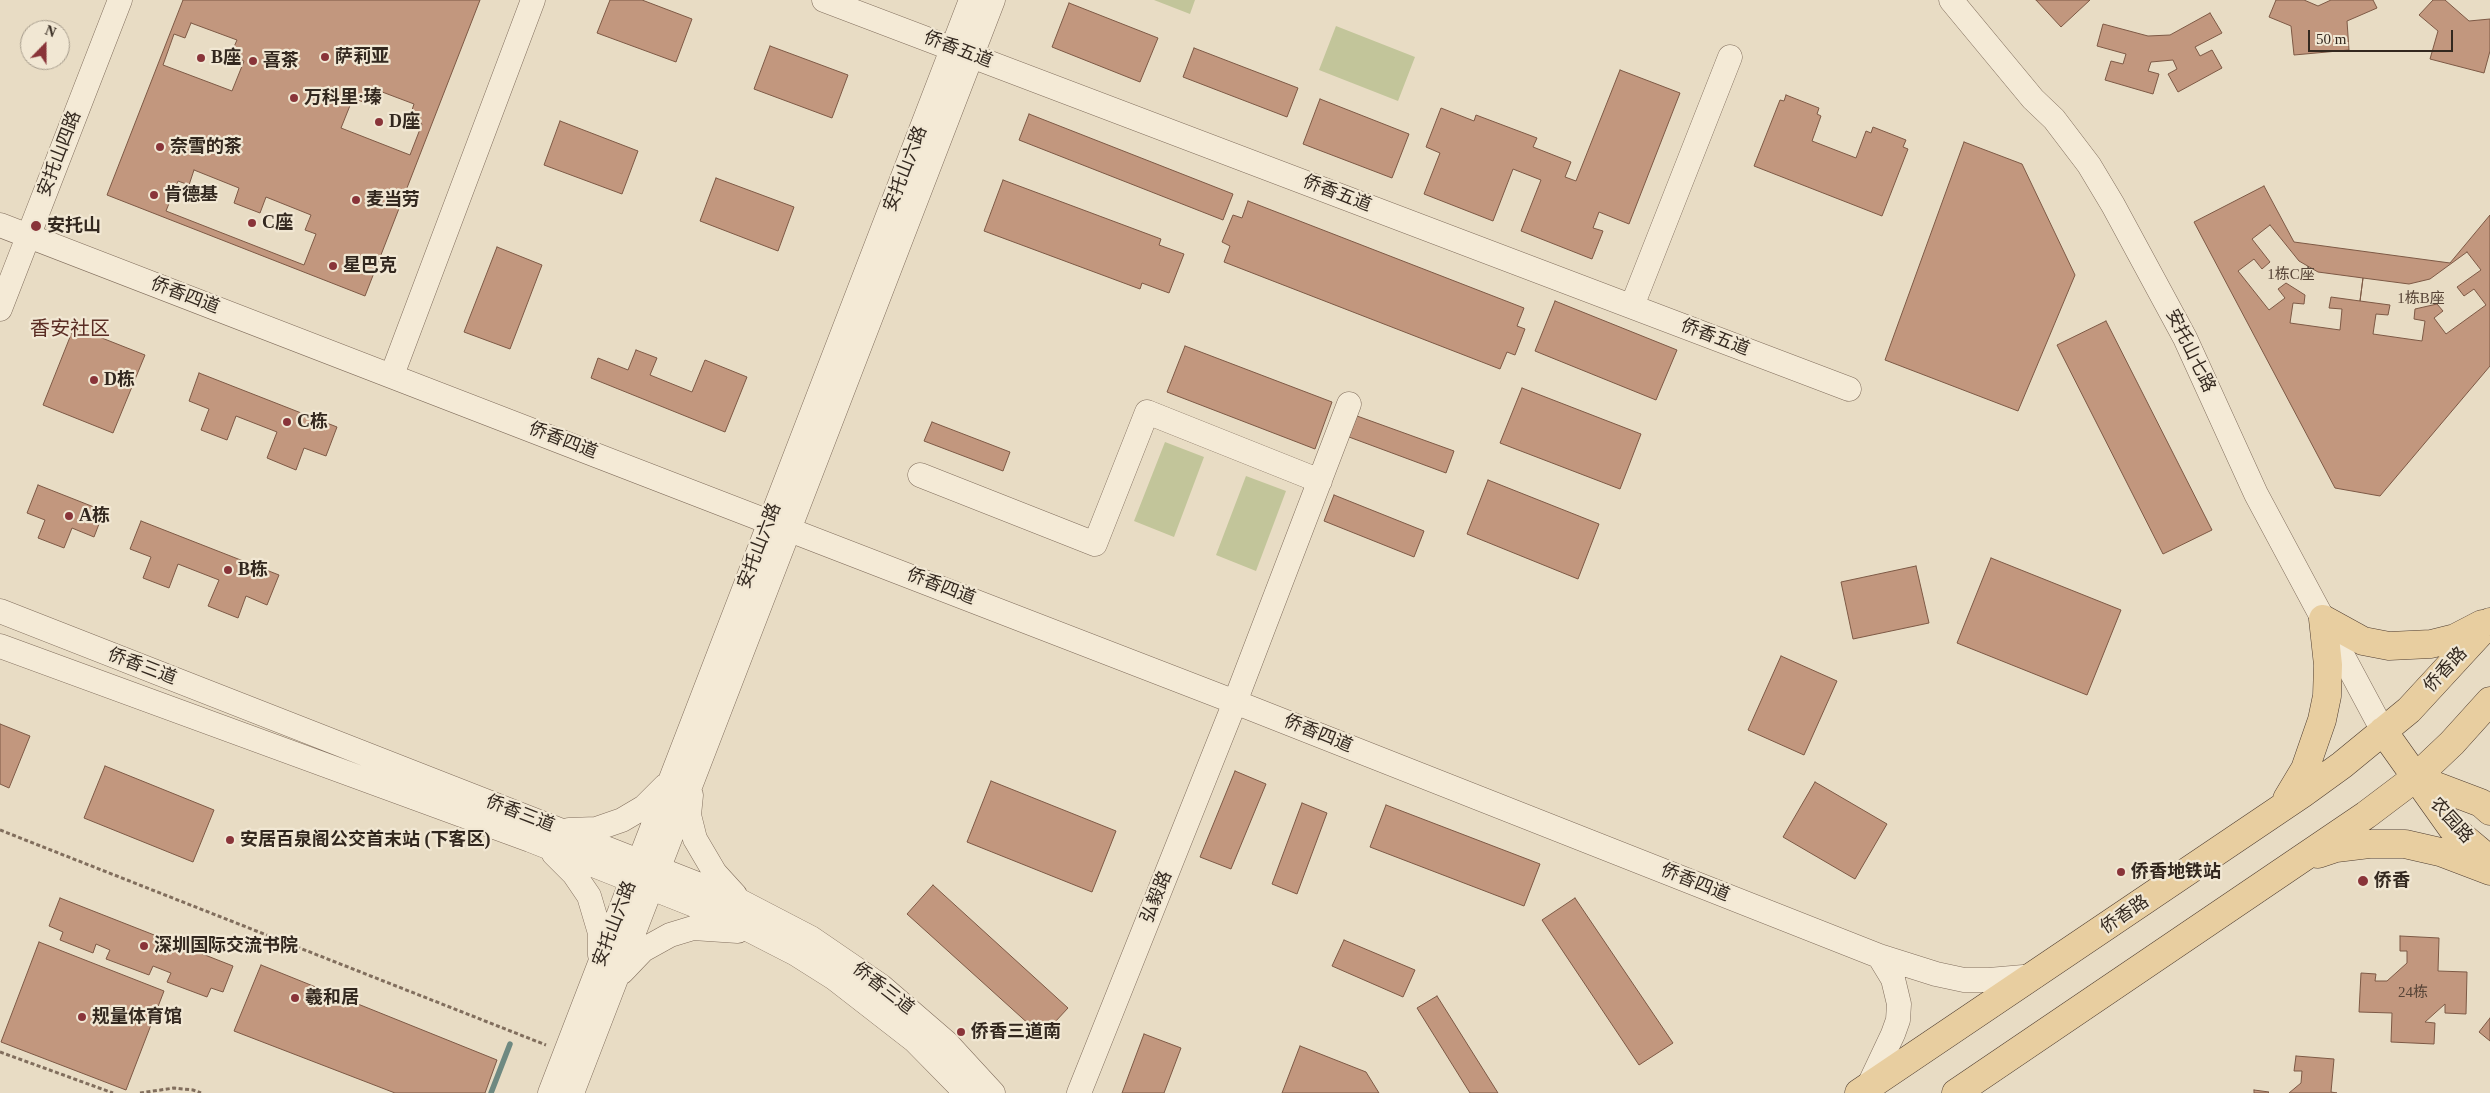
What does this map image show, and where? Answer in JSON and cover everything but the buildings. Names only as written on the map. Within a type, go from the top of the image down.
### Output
[{"type":"main road","points":[[2323,619],[2363,641],[2389,646],[2432,644],[2455,638],[2490,621]]},
{"type":"main road","points":[[2278,811],[2293,792],[2305,769],[2322,720],[2327,696],[2328,666],[2323,619]]},
{"type":"main road","name":"侨香路","points":[[1864,1090],[2278,811],[2383,732],[2435,684],[2490,621]]},
{"type":"main road","points":[[1956,1093],[2366,815],[2415,778],[2452,743],[2490,701]]},
{"type":"main road","name":"农园路","points":[[2383,732],[2452,828],[2490,860]]},
{"type":"main road","name":"农园路","points":[[2415,778],[2481,804],[2490,811]]},
{"type":"main road","points":[[2294,864],[2336,848],[2369,844],[2405,844],[2440,852],[2490,871]]},
{"type":"street","name":"安托山四路","points":[[0,308],[120,0]]},
{"type":"street","points":[[392,376],[533,0]]},
{"type":"street","name":"侨香五道","points":[[824,0],[1849,389]]},
{"type":"street","name":"安托山六路","points":[[962,51],[971,0]]},
{"type":"street","name":"安托山六路","points":[[572,1093],[610,993],[672,775],[779,524],[962,51],[993,0]]},
{"type":"street","name":"安托山七路","points":[[1951,0],[2033,99],[2054,119],[2089,165],[2185,338],[2256,494],[2383,732]]},
{"type":"street","points":[[1632,306],[1730,57]]},
{"type":"street","name":"侨香四道","points":[[0,225],[779,524],[1879,956],[1936,974],[1964,980],[2035,976]]},
{"type":"street","name":"弘毅路","points":[[1079,1093],[1235,702],[1349,404]]},
{"type":"street","points":[[920,475],[1095,544],[1147,412],[1320,481]]},
{"type":"street","name":"安托山六路","points":[[550,1093],[598,968],[697,765],[779,524]]},
{"type":"street","name":"侨香三道","points":[[0,611],[555,828],[775,943],[834,978],[915,1040],[966,1093]]},
{"type":"street","name":"侨香三道","points":[[0,646],[530,840],[755,908],[811,938],[881,986],[947,1042],[993,1093]]},
{"type":"street","points":[[697,765],[689,815],[695,839],[707,861],[723,883],[731,892],[755,908]]},
{"type":"street","points":[[555,828],[582,831],[596,829],[622,820],[655,798],[672,775]]},
{"type":"street","points":[[530,840],[556,855],[566,864],[589,896],[600,933],[598,968]]},
{"type":"street","points":[[610,993],[624,969],[643,950],[670,934],[682,930],[706,927],[733,930],[775,943]]},
{"type":"street","points":[[1864,1090],[1893,1034],[1898,1020],[1899,1004],[1893,979],[1879,956]]},
{"type":"path","points":[[0,830],[565,1053]]},
{"type":"path","points":[[0,1052],[112,1093]]},
{"type":"path","points":[[140,1093],[174,1088],[201,1093]]},
{"type":"green space","points":[[1154,0],[1195,0],[1190,14]]},
{"type":"green space","points":[[1336,26],[1415,57],[1398,101],[1319,70]]},
{"type":"green space","points":[[1165,442],[1204,457],[1174,537],[1134,521]]},
{"type":"green space","points":[[1246,476],[1286,491],[1256,571],[1216,555]]},
{"type":"waterway","points":[[491,1093],[510,1044]]},
{"type":"place","name":"萨莉亚","points":[[325,57]]},
{"type":"place","name":"B座","points":[[201,58]]},
{"type":"place","name":"喜茶","points":[[253,61]]},
{"type":"place","name":"万科里·瑧","points":[[294,98]]},
{"type":"place","name":"D座","points":[[379,122]]},
{"type":"place","name":"奈雪的茶","points":[[160,147]]},
{"type":"place","name":"肯德基","points":[[154,195]]},
{"type":"place","name":"麦当劳","points":[[356,200]]},
{"type":"place","name":"C座","points":[[252,223]]},
{"type":"place","name":"安托山","points":[[36,226]]},
{"type":"place","name":"星巴克","points":[[333,266]]},
{"type":"place","name":"D栋","points":[[94,380]]},
{"type":"place","name":"C栋","points":[[287,422]]},
{"type":"place","name":"A栋","points":[[69,516]]},
{"type":"place","name":"B栋","points":[[228,570]]},
{"type":"place","name":"安居百泉阁公交首末站 (下客区)","points":[[230,840]]},
{"type":"place","name":"侨香地铁站","points":[[2121,872]]},
{"type":"place","name":"侨香","points":[[2363,881]]},
{"type":"place","name":"深圳国际交流书院","points":[[144,946]]},
{"type":"place","name":"羲和居","points":[[295,998]]},
{"type":"place","name":"规量体育馆","points":[[82,1017]]},
{"type":"place","name":"侨香三道南","points":[[961,1032]]},
{"type":"district","name":"香安社区","points":[[70,330]]}]
